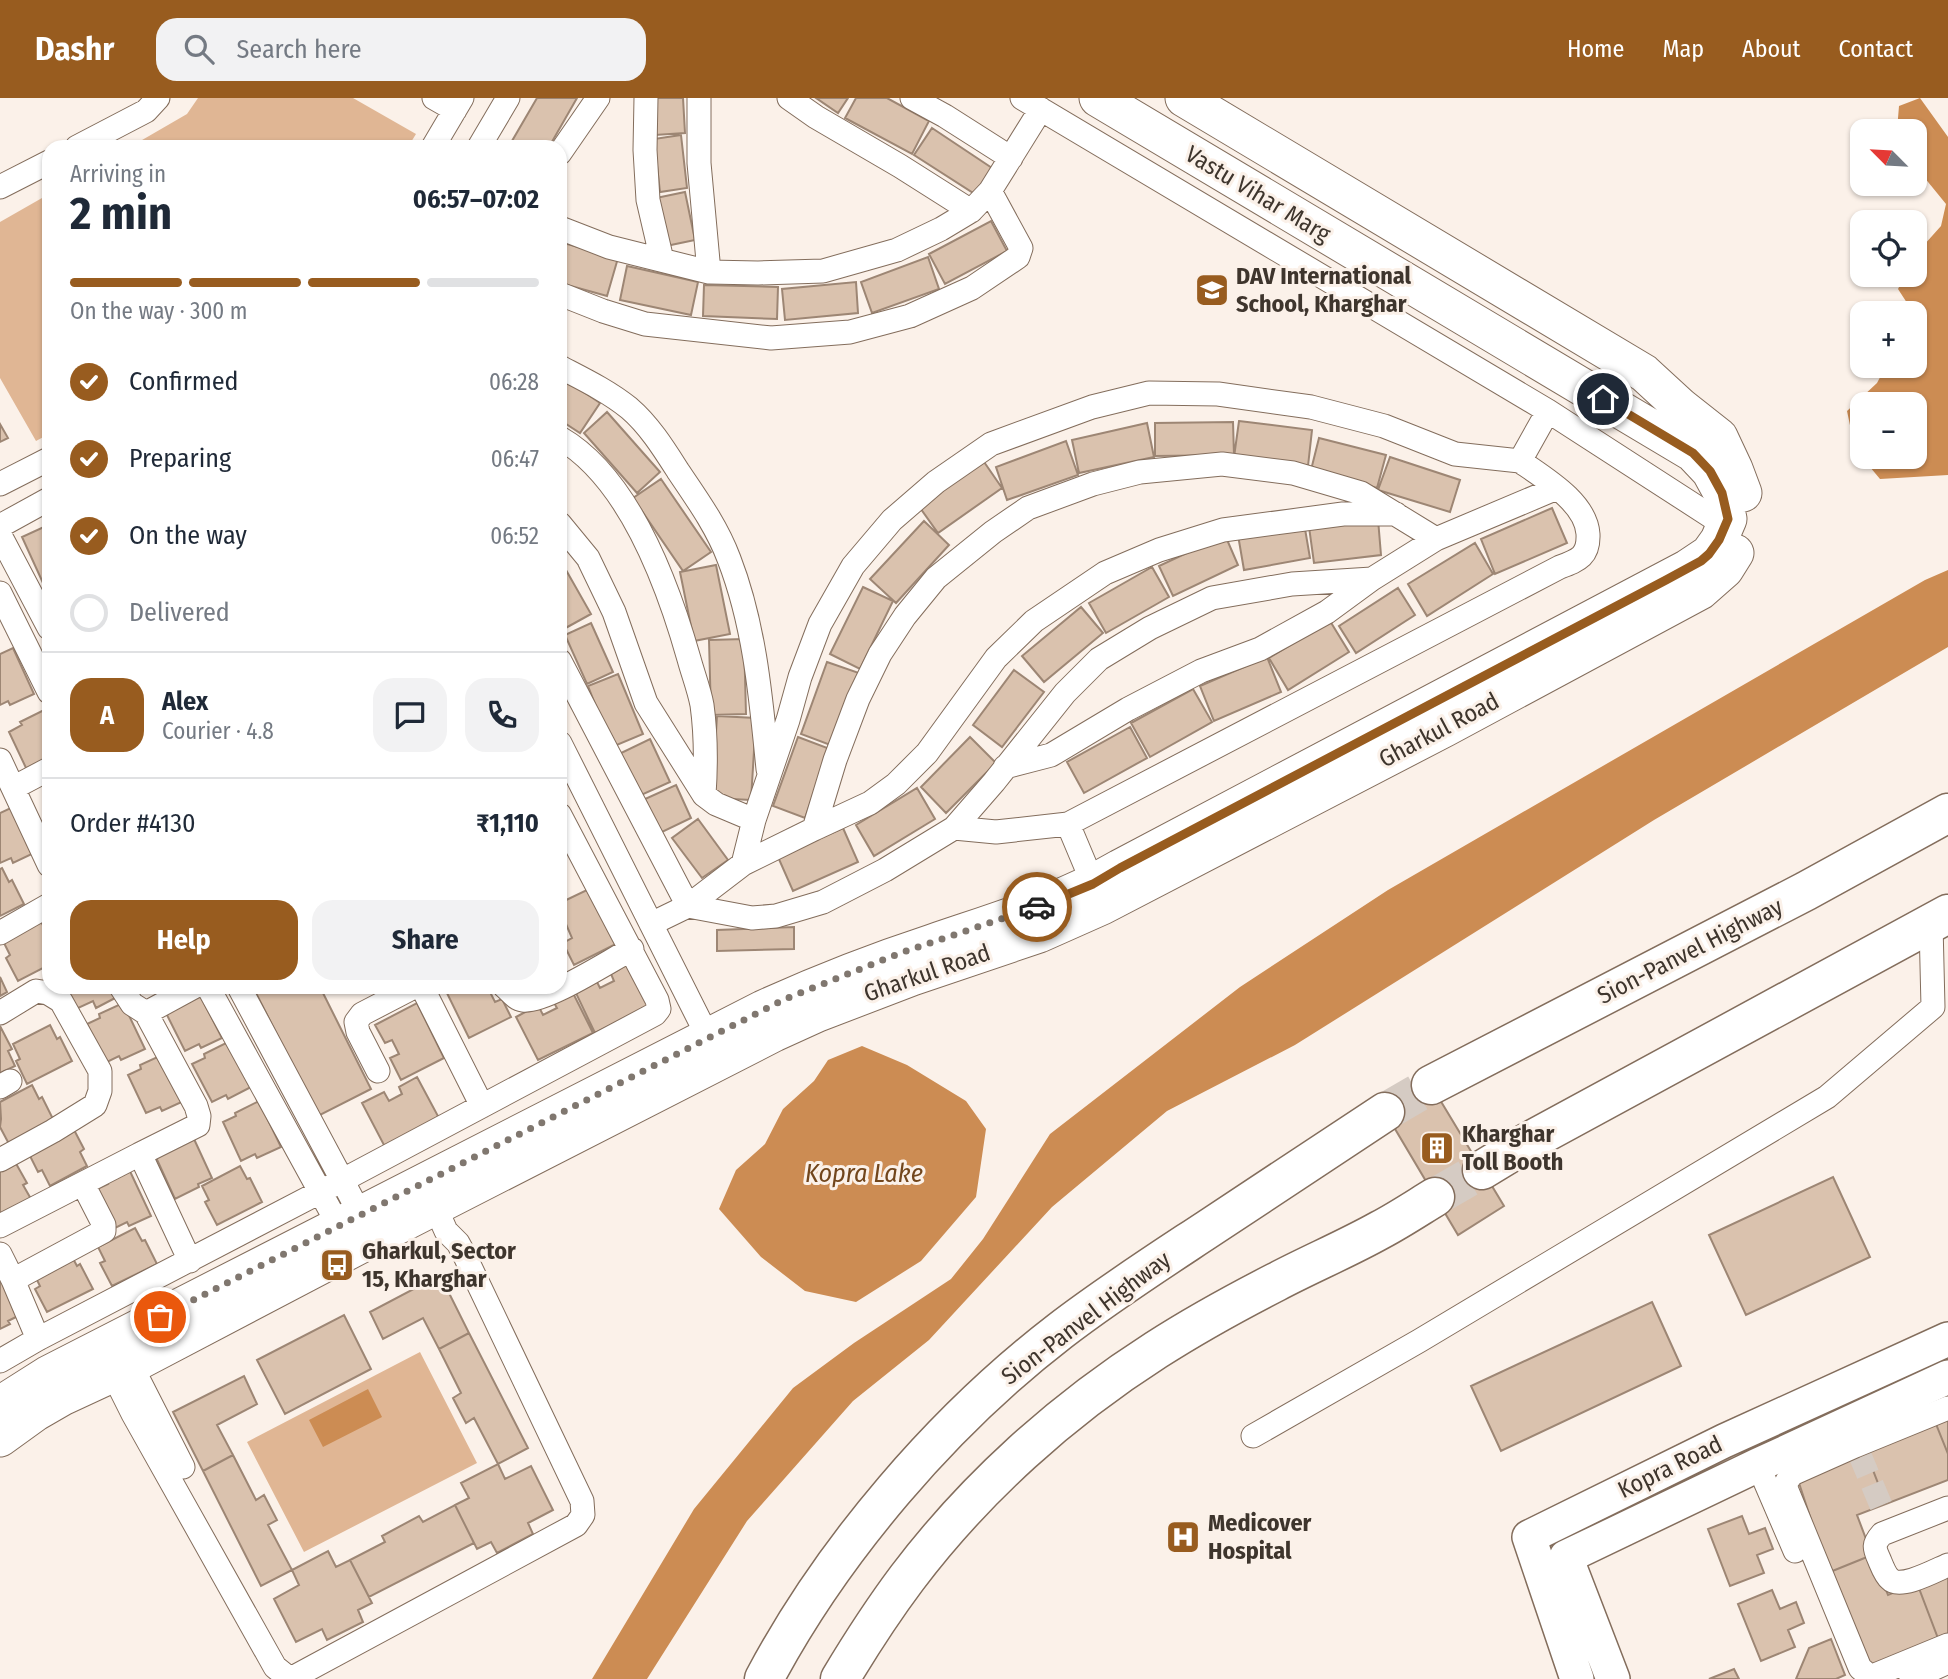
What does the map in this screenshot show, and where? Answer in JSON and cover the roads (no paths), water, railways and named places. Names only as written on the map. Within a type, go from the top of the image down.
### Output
[{"type":"highway","name":"Sion-Panvel Highway","points":[[1431,1085],[1806,891],[1948,813]]},
{"type":"highway","points":[[1482,1170],[1528,1142],[1939,919]]},
{"type":"highway","name":"Sion-Panvel Highway","points":[[764,1679],[815,1594],[856,1536],[902,1480],[1003,1378],[1059,1332],[1122,1286],[1385,1112]]},
{"type":"highway","points":[[840,1679],[869,1631],[952,1524],[998,1475],[1048,1430],[1156,1349],[1275,1282],[1380,1230],[1435,1197]]},
{"type":"main road","name":"Vastu Vihar Marg","points":[[1098,98],[1693,453],[1710,471],[1722,493],[1723,530]]},
{"type":"main road","points":[[1184,98],[1415,236],[1393,274]]},
{"type":"main road","name":"Gharkul Road","points":[[0,1405],[49,1374],[356,1232],[435,1207],[715,1049],[808,988],[903,952],[1030,910],[1098,895],[1433,734],[1700,591],[1725,569],[1735,553],[1745,527],[1742,490],[1719,437],[1644,373],[1415,236]]},
{"type":"main road","name":"Gharkul Road","points":[[1098,895],[1120,868],[1688,568],[1709,554],[1723,530]]},
{"type":"main road","name":"Gharkul Road","points":[[0,1438],[36,1412],[122,1370],[356,1232]]},
{"type":"street","points":[[90,140],[146,111],[158,98]]},
{"type":"street","points":[[434,98],[459,104],[437,140]]},
{"type":"street","points":[[483,140],[508,98]]},
{"type":"street","points":[[567,143],[597,98]]},
{"type":"street","points":[[646,98],[648,200],[662,260]]},
{"type":"street","points":[[699,98],[699,163],[709,272]]},
{"type":"street","points":[[789,98],[971,211]]},
{"type":"street","points":[[912,98],[1011,158]]},
{"type":"street","points":[[567,231],[609,247],[709,272],[823,271],[897,250],[942,229],[971,211],[990,191],[1011,158],[1031,104],[1548,411],[1712,517],[1723,530]]},
{"type":"street","points":[[0,187],[42,166]]},
{"type":"street","points":[[567,297],[645,324],[771,338],[850,332],[910,316],[972,288],[1018,257],[1021,248],[990,191]]},
{"type":"street","points":[[567,371],[630,409],[656,438],[706,513],[729,559],[751,639],[761,696],[769,776]]},
{"type":"street","points":[[743,864],[754,820],[800,677],[820,624],[853,566],[892,520],[936,482],[990,443],[1092,407],[1149,393],[1218,394],[1311,407],[1384,425],[1455,454],[1520,461],[1557,488],[1580,511],[1587,526],[1588,547],[1579,560],[1549,573],[1068,824],[996,832],[954,828]]},
{"type":"street","points":[[1520,461],[1548,411]]},
{"type":"street","points":[[567,442],[596,468],[620,496],[644,539],[676,616],[701,704],[706,770],[704,795]]},
{"type":"street","points":[[0,484],[42,462]]},
{"type":"street","points":[[814,829],[835,760],[858,699],[880,654],[905,616],[936,578],[1028,508],[1093,484],[1140,472],[1222,464],[1293,473],[1360,493],[1437,539]]},
{"type":"street","points":[[1005,767],[1051,755],[1128,709],[1201,671],[1260,649],[1327,612],[1437,539],[1557,488]]},
{"type":"street","points":[[0,526],[42,503]]},
{"type":"street","points":[[651,924],[688,906],[743,864],[870,803],[896,784],[927,753],[996,658],[1034,621],[1105,573],[1159,550],[1223,530],[1343,514],[1396,514]]},
{"type":"street","points":[[567,532],[588,558],[608,601],[650,711],[704,795],[716,804],[754,820]]},
{"type":"street","points":[[0,534],[42,615]]},
{"type":"street","points":[[688,906],[752,918],[776,916],[823,902],[884,870],[954,828],[1065,693],[1098,659],[1150,628],[1212,598],[1292,584],[1373,579]]},
{"type":"street","points":[[0,593],[42,678]]},
{"type":"street","points":[[567,673],[688,906]]},
{"type":"street","points":[[567,757],[715,1049]]},
{"type":"street","points":[[0,760],[42,850]]},
{"type":"street","points":[[13,788],[42,773]]},
{"type":"street","points":[[567,828],[598,818]]},
{"type":"street","points":[[1068,824],[1098,895]]},
{"type":"street","points":[[0,1362],[38,1339],[655,1014],[659,1009],[657,1000],[632,949],[567,836]]},
{"type":"street","points":[[0,933],[42,909]]},
{"type":"street","points":[[1253,1436],[1419,1342],[1827,1097],[1933,1007],[1939,919]]},
{"type":"street","points":[[567,984],[632,949]]},
{"type":"street","points":[[0,1013],[36,991],[42,992]]},
{"type":"street","points":[[0,1160],[95,1105],[100,1091],[100,1071],[61,1001],[50,994]]},
{"type":"street","points":[[0,1226],[107,1169],[198,1125],[196,1106],[146,1013],[132,1004],[126,994]]},
{"type":"street","points":[[146,1013],[181,994]]},
{"type":"street","points":[[212,994],[320,1191],[356,1232]]},
{"type":"street","points":[[243,994],[343,1180],[356,1232]]},
{"type":"street","points":[[377,1071],[358,1032],[356,1021],[362,1014],[401,994]]},
{"type":"street","points":[[426,994],[482,1106]]},
{"type":"street","points":[[513,994],[519,1000],[532,1000],[548,994]]},
{"type":"street","points":[[140,1154],[190,1261]]},
{"type":"street","points":[[13,1280],[104,1231],[104,1225],[83,1184]]},
{"type":"street","points":[[435,1207],[458,1243],[457,1257],[484,1319]]},
{"type":"street","points":[[0,1254],[38,1339]]},
{"type":"street","points":[[122,1370],[275,1667],[285,1675],[294,1677],[576,1525],[583,1515],[582,1501],[457,1257]]},
{"type":"street","name":"Kopra Road","points":[[1613,1679],[1529,1536],[1724,1441],[1948,1339]]},
{"type":"street","name":"Kopra Road","points":[[1577,1679],[1568,1605],[1566,1557],[1758,1465],[1854,1441],[1948,1377]]},
{"type":"street","points":[[1948,1408],[1854,1441],[1792,1474],[1787,1480],[1786,1488],[1860,1668],[1868,1675],[1875,1675],[1948,1645]]},
{"type":"street","points":[[141,1409],[183,1467]]},
{"type":"street","points":[[1758,1465],[1852,1679]]},
{"type":"street","points":[[1948,1508],[1888,1523],[1874,1548],[1888,1578],[1894,1583],[1902,1583],[1948,1565]]},
{"type":"street","points":[[1911,1679],[1948,1662]]},
{"type":"water","points":[[1920,98],[1948,137],[1948,475],[1880,479],[1872,469],[1927,469],[1927,392],[1867,392],[1880,378],[1927,378],[1927,301],[1906,301],[1898,289],[1927,287],[1927,242],[1941,226],[1946,204],[1927,181],[1927,119],[1898,119],[1899,106]]},
{"type":"water","points":[[1948,570],[1948,647],[1654,820],[1295,1045],[1167,1111],[1052,1207],[929,1340],[853,1401],[747,1521],[647,1679],[592,1679],[694,1509],[793,1388],[854,1343],[951,1279],[983,1239],[1050,1134],[1240,987],[1388,890],[1925,580]]},
{"type":"water","name":"Kopra Lake","points":[[862,1046],[907,1065],[966,1101],[986,1129],[976,1197],[921,1261],[856,1302],[805,1291],[761,1257],[719,1209],[736,1170],[765,1144],[783,1109],[814,1081],[828,1060]]},
{"type":"water","points":[[368,1389],[382,1417],[323,1447],[309,1420]]},
{"type":"tunnel","points":[[1385,1112],[1431,1085]]},
{"type":"tunnel","points":[[1435,1197],[1482,1170]]},
{"type":"tunnel","points":[[1859,1453],[1885,1515]]},
{"type":"place","name":"DAV International School, Kharghar","points":[[1212,290]]},
{"type":"place","name":"Kharghar Toll Booth","points":[[1437,1148]]},
{"type":"place","name":"Gharkul, Sector 15, Kharghar","points":[[337,1265]]},
{"type":"place","name":"Medicover Hospital","points":[[1183,1537]]}]
